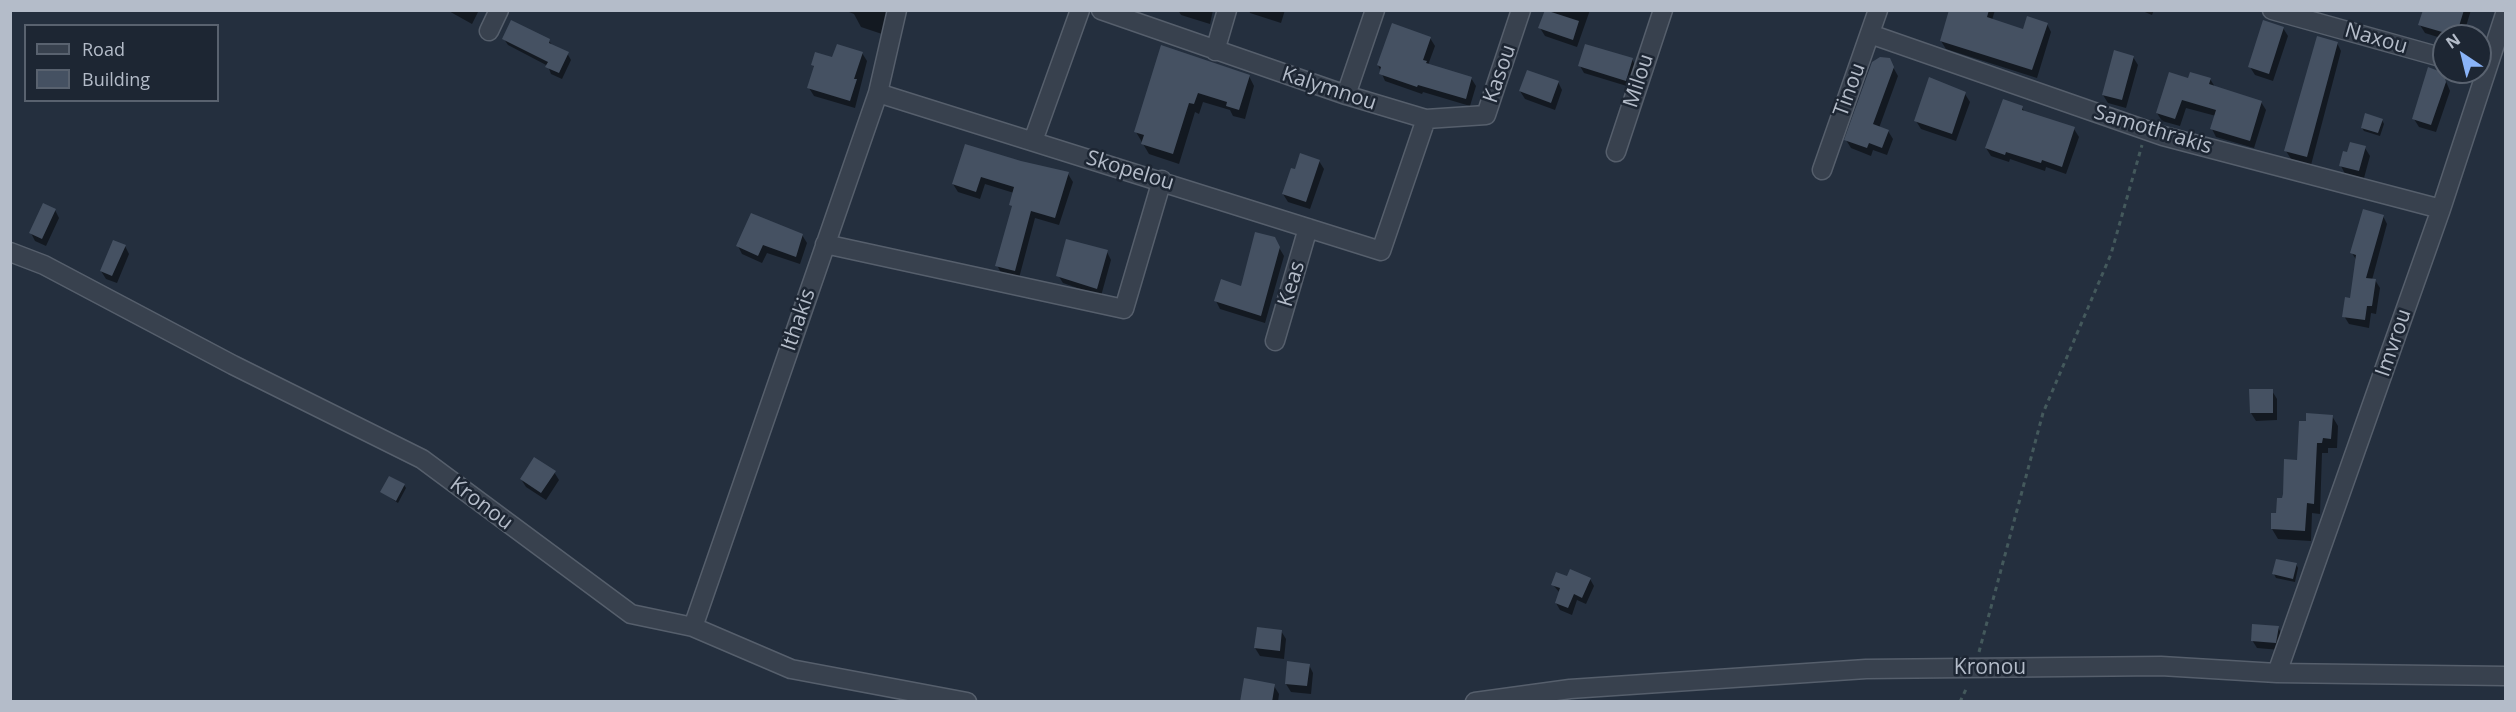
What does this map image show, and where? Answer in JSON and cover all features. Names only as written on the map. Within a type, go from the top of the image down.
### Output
[{"type":"street","points":[[489,31],[499,10]]},
{"type":"street","name":"Ithakis","points":[[693,627],[878,93],[897,10]]},
{"type":"street","points":[[1033,141],[1080,10]]},
{"type":"street","name":"Kalymnou","points":[[1101,10],[1346,95],[1426,119]]},
{"type":"street","points":[[1215,51],[1227,10]]},
{"type":"street","points":[[1346,95],[1375,10]]},
{"type":"street","name":"Kasou","points":[[1426,119],[1486,115],[1521,10]]},
{"type":"street","name":"Milou","points":[[1616,152],[1663,10]]},
{"type":"street","name":"Tinou","points":[[1822,170],[1878,10]]},
{"type":"street","name":"Naxou","points":[[2272,10],[2432,55]]},
{"type":"street","name":"Imvrou","points":[[2492,45],[2505,11]]},
{"type":"street","name":"Samothrakis","points":[[1870,34],[2146,130],[2441,209]]},
{"type":"street","name":"Imvrou","points":[[2277,673],[2441,209],[2478,84]]},
{"type":"street","name":"Skopelou","points":[[878,93],[1162,180],[1382,251],[1426,119]]},
{"type":"street","points":[[825,244],[1124,309],[1162,180]]},
{"type":"street","name":"Keas","points":[[1275,341],[1308,228]]},
{"type":"street","name":"Kronou","points":[[10,252],[44,265],[422,459],[631,614],[693,627],[791,669],[967,702]]},
{"type":"street","name":"Kronou","points":[[1476,702],[1570,689],[1866,669],[2161,666],[2277,673],[2505,676]]},
{"type":"path","points":[[1960,702],[1974,668],[2043,413],[2111,254],[2146,130]]},
{"type":"building","points":[[1545,10],[1579,21],[1573,40],[1538,28]]},
{"type":"building","points":[[1949,10],[1989,10],[1987,17],[2023,29],[2027,16],[2048,23],[2032,70],[1940,41]]},
{"type":"building","points":[[2423,10],[2464,10],[2460,24],[2432,24],[2432,29],[2418,25]]},
{"type":"building","points":[[511,20],[550,39],[549,43],[569,52],[559,73],[545,67],[548,62],[502,39]]},
{"type":"building","points":[[2263,20],[2284,27],[2269,74],[2248,67]]},
{"type":"building","points":[[1392,23],[1431,37],[1423,60],[1427,61],[1426,63],[1472,77],[1466,99],[1418,85],[1417,87],[1379,74],[1381,67],[1377,65]]},
{"type":"building","points":[[2317,36],[2338,42],[2307,157],[2284,151]]},
{"type":"building","points":[[837,44],[863,52],[850,101],[807,88],[814,66],[811,65],[815,52],[832,57]]},
{"type":"building","points":[[1585,44],[1633,58],[1626,81],[1578,66]]},
{"type":"building","points":[[1161,45],[1250,75],[1239,110],[1226,106],[1227,102],[1198,93],[1194,104],[1189,103],[1173,154],[1141,144],[1144,135],[1134,132]]},
{"type":"building","points":[[2114,50],[2134,56],[2122,100],[2102,95]]},
{"type":"building","points":[[1880,57],[1890,58],[1894,67],[1873,124],[1889,130],[1882,148],[1869,143],[1867,148],[1844,140],[1872,62]]},
{"type":"building","points":[[2428,67],[2432,68],[2432,84],[2445,84],[2431,125],[2412,119]]},
{"type":"building","points":[[1527,70],[1559,81],[1551,103],[1519,91]]},
{"type":"building","points":[[2169,72],[2188,78],[2190,72],[2211,78],[2209,84],[2262,101],[2250,141],[2210,129],[2216,110],[2182,100],[2175,119],[2156,113]]},
{"type":"building","points":[[1929,77],[1966,92],[1952,134],[1914,121]]},
{"type":"building","points":[[2003,99],[2023,106],[2022,110],[2075,127],[2062,167],[2006,152],[2005,155],[1985,148]]},
{"type":"building","points":[[2365,113],[2383,119],[2378,133],[2361,128]]},
{"type":"building","points":[[2350,142],[2366,146],[2359,171],[2339,166],[2343,151],[2347,152]]},
{"type":"building","points":[[965,144],[1021,161],[1069,172],[1055,218],[1031,211],[1015,271],[995,266],[1012,206],[1009,205],[1014,187],[981,177],[976,192],[952,184]]},
{"type":"building","points":[[1300,153],[1320,160],[1306,202],[1282,194],[1291,168],[1295,169]]},
{"type":"building","points":[[43,203],[56,209],[42,239],[29,233]]},
{"type":"building","points":[[2363,209],[2384,215],[2366,278],[2376,279],[2372,306],[2367,306],[2365,320],[2342,317],[2345,297],[2350,298],[2356,255],[2350,253]]},
{"type":"building","points":[[751,213],[803,234],[796,257],[763,245],[758,256],[736,246]]},
{"type":"building","points":[[1255,232],[1275,237],[1280,247],[1261,316],[1214,301],[1221,279],[1241,286]]},
{"type":"building","points":[[1066,239],[1108,250],[1097,289],[1056,276]]},
{"type":"building","points":[[113,240],[126,245],[112,276],[100,271]]},
{"type":"building","points":[[2249,389],[2273,389],[2273,413],[2250,413]]},
{"type":"building","points":[[2306,413],[2333,415],[2331,439],[2323,438],[2322,443],[2317,443],[2314,504],[2307,503],[2305,531],[2271,529],[2271,513],[2276,513],[2277,498],[2282,498],[2283,494],[2284,459],[2297,460],[2299,421],[2306,421]]},
{"type":"building","points":[[534,457],[556,471],[541,493],[520,479]]},
{"type":"building","points":[[389,476],[405,484],[396,501],[380,492]]},
{"type":"building","points":[[2276,559],[2297,563],[2293,579],[2272,574]]},
{"type":"building","points":[[1570,569],[1591,578],[1582,598],[1574,594],[1568,608],[1555,603],[1560,588],[1551,585],[1556,572],[1567,576]]},
{"type":"building","points":[[2252,624],[2279,626],[2276,643],[2251,641]]},
{"type":"building","points":[[1257,627],[1282,630],[1280,651],[1254,648]]},
{"type":"building","points":[[1287,661],[1310,664],[1307,686],[1285,684]]},
{"type":"building","points":[[1244,678],[1275,684],[1272,702],[1240,702]]}]
